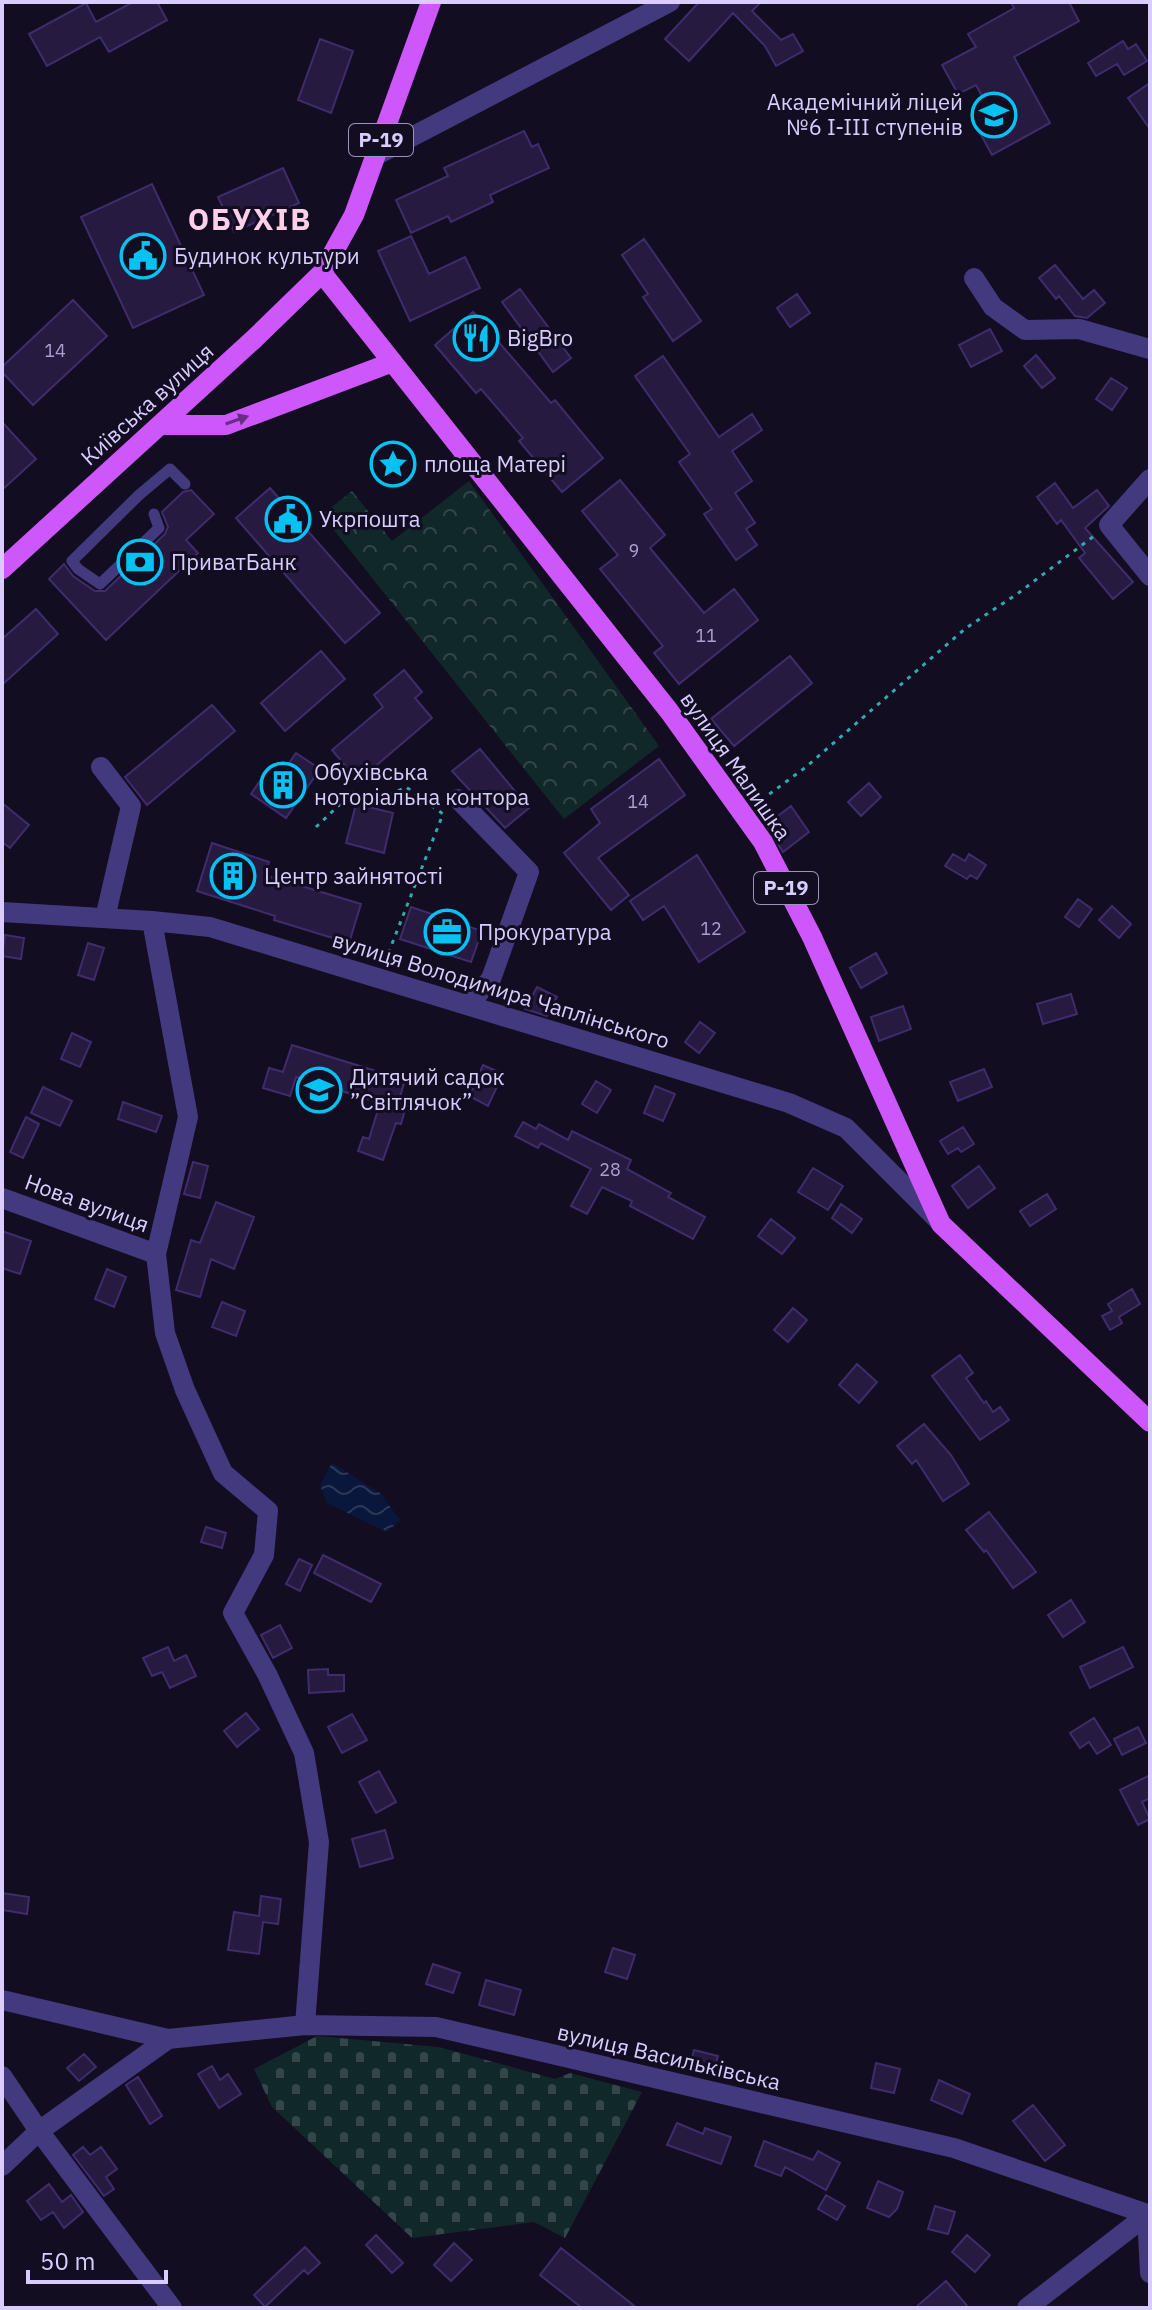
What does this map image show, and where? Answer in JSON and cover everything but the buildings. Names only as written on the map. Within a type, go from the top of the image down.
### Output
[{"type":"main road","name":"Р-19","points":[[322,273],[354,215],[431,2]]},
{"type":"main road","name":"вулиця Малишка","points":[[322,273],[669,711],[763,842],[812,937],[941,1224],[1150,1422]]},
{"type":"main road","name":"Київська вулиця","points":[[2,569],[322,273]]},
{"type":"main road","points":[[160,425],[226,425],[393,362]]},
{"type":"street","points":[[375,156],[670,2]]},
{"type":"street","points":[[974,278],[993,307],[1025,330],[1079,329],[1150,349]]},
{"type":"street","points":[[1150,479],[1109,525],[1150,576]]},
{"type":"street","points":[[101,767],[131,806],[105,918]]},
{"type":"street","points":[[458,799],[529,872],[491,979],[468,1005]]},
{"type":"street","name":"вулиця Володимира Чаплінського","points":[[2,912],[210,927],[789,1103],[846,1128],[941,1224]]},
{"type":"street","points":[[152,921],[188,1117],[156,1254],[165,1333],[185,1390],[223,1473],[268,1511],[264,1555],[233,1613],[267,1674],[304,1753],[319,1842],[305,2025]]},
{"type":"street","name":"Нова вулиця","points":[[2,1198],[156,1254]]},
{"type":"street","points":[[2,2000],[168,2039]]},
{"type":"street","name":"вулиця Васильківська","points":[[168,2039],[305,2025],[436,2027],[954,2148],[1148,2215]]},
{"type":"street","points":[[2,2166],[39,2131],[168,2039]]},
{"type":"street","points":[[2,2076],[39,2131],[172,2308]]},
{"type":"street","points":[[1148,2215],[1150,2273]]},
{"type":"street","points":[[1027,2308],[1148,2215]]},
{"type":"lane","points":[[154,514],[159,528],[100,584],[72,561],[170,469],[185,484]]},
{"type":"path","points":[[750,790],[760,801],[806,767],[966,628],[1109,525]]},
{"type":"path","points":[[316,827],[353,792],[378,801],[406,787],[443,814],[378,978]]},
{"type":"green space","points":[[469,481],[659,746],[564,819],[322,515],[352,491],[392,541]]},
{"type":"green space","points":[[317,2036],[439,2047],[555,2079],[570,2073],[642,2092],[565,2238],[534,2222],[412,2238],[272,2107],[254,2069]]},
{"type":"water","points":[[332,1463],[380,1493],[400,1520],[387,1532],[327,1503],[320,1485]]},
{"type":"place","name":"Академічний ліцей №6 І-ІІІ ступенів","points":[[994,115]]},
{"type":"place","name":"Будинок культури","points":[[143,256]]},
{"type":"place","name":"BigBro","points":[[476,338]]},
{"type":"place","name":"площа Матері","points":[[393,464]]},
{"type":"place","name":"Укрпошта","points":[[288,519]]},
{"type":"place","name":"ПриватБанк","points":[[140,562]]},
{"type":"place","name":"Обухівська ноторіальна контора","points":[[283,785]]},
{"type":"place","name":"Центр зайнятості","points":[[233,876]]},
{"type":"place","name":"Прокуратура","points":[[447,932]]},
{"type":"place","name":"Дитячий садок ”Світлячок”","points":[[319,1090]]},
{"type":"district","name":"ОБУХІВ","points":[[250,220]]}]
